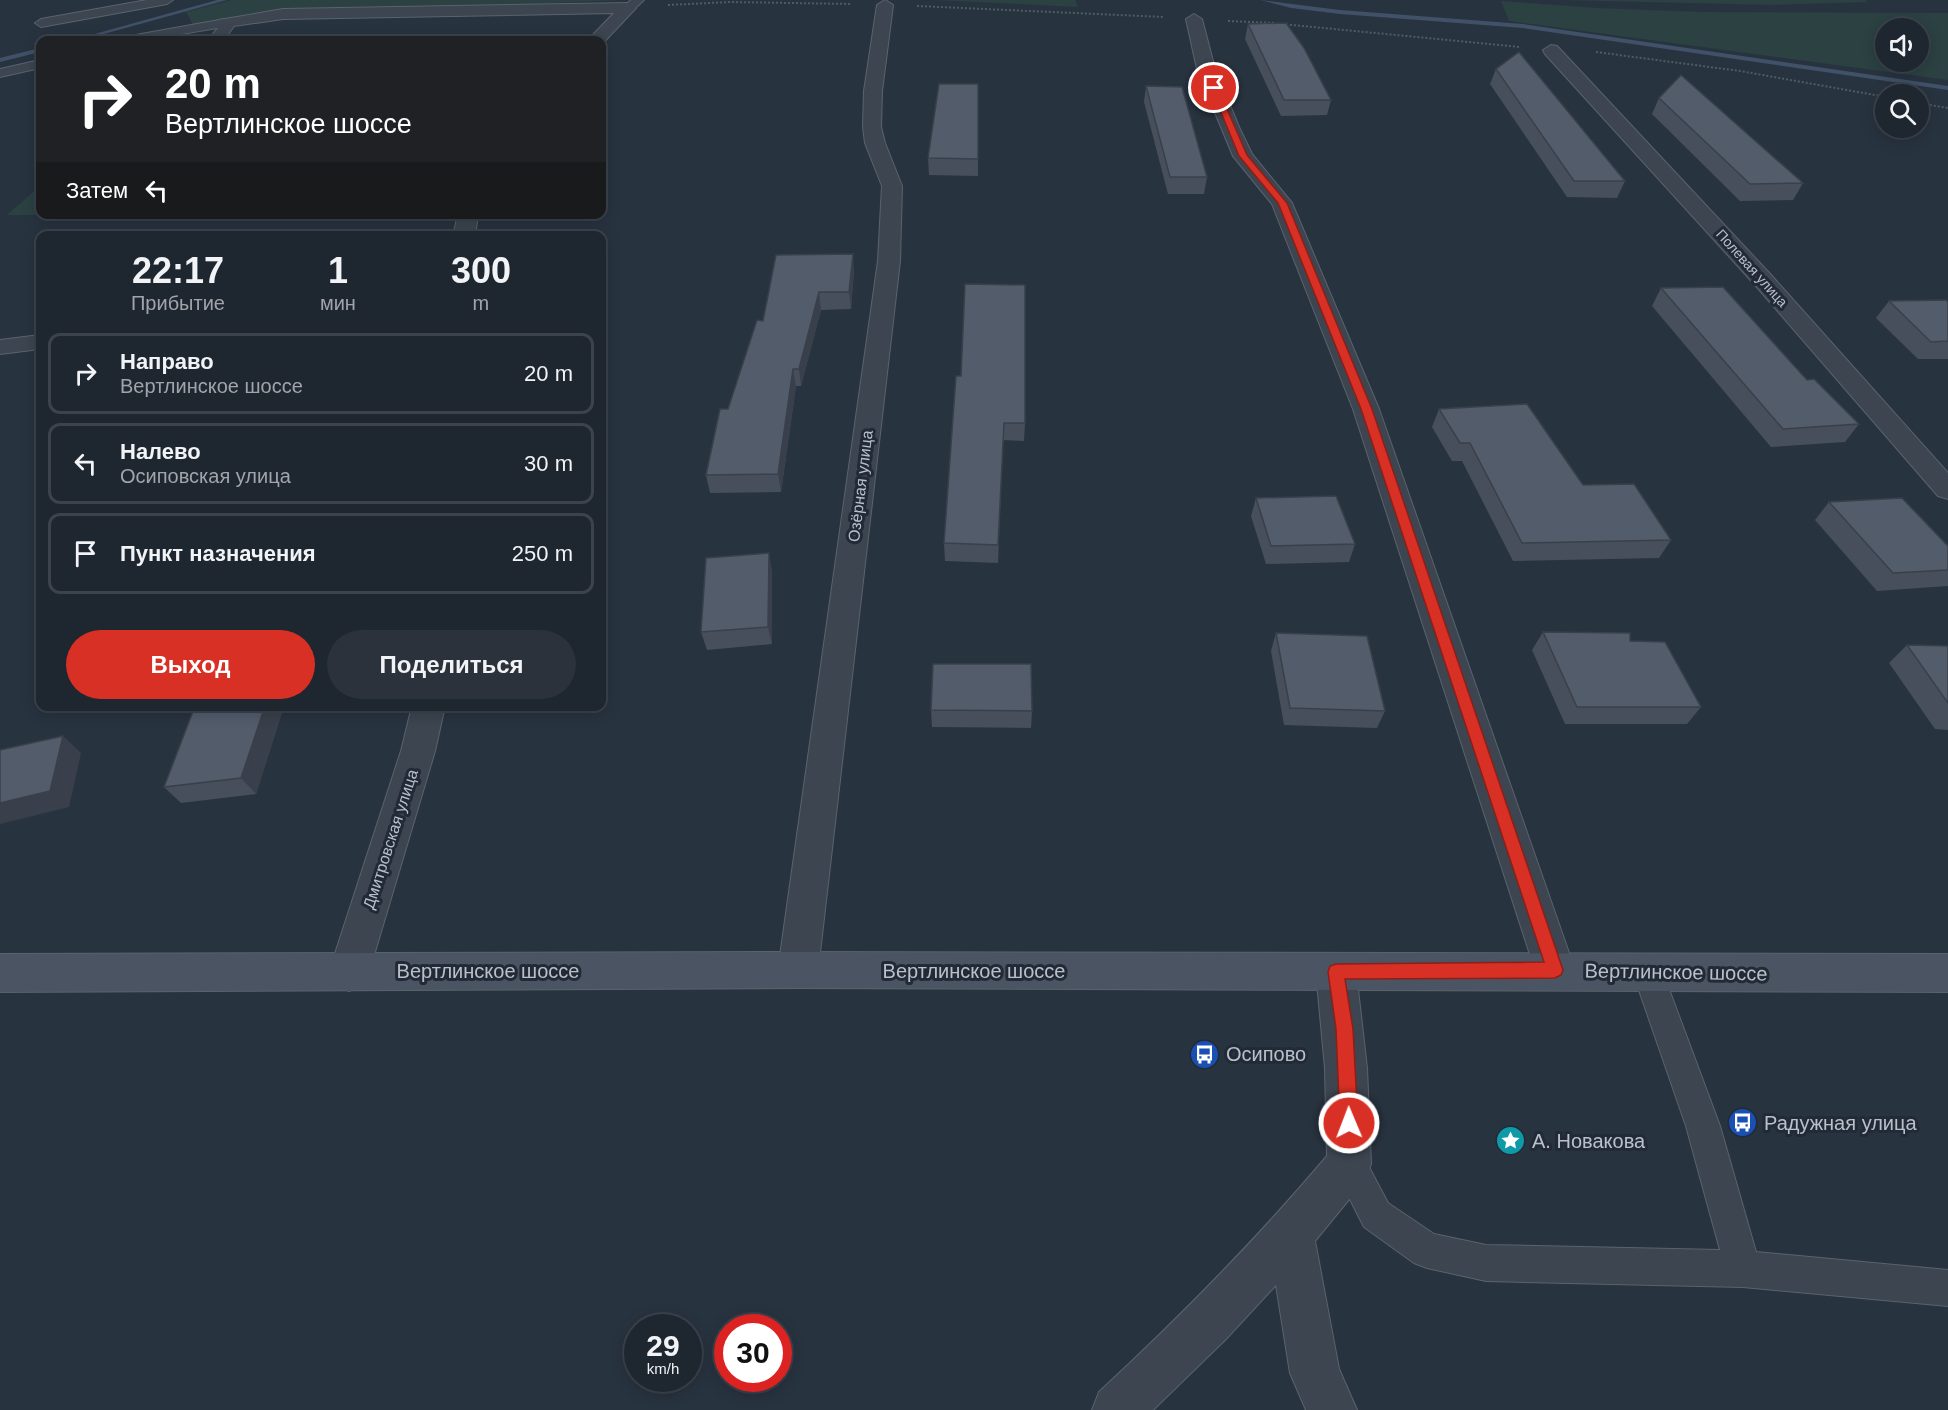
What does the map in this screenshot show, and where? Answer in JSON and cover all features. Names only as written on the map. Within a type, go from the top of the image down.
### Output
[{"type":"main road","name":"Вертлинское шоссе","points":[[0,973],[798,970],[1336,972],[1555,970],[1648,973],[1948,973]]},
{"type":"street","points":[[220,36],[226,29],[225,23],[283,14],[345,15],[633,4]]},
{"type":"street","points":[[600,36],[633,4]]},
{"type":"street","name":"Озёрная улица","points":[[798,970],[890,261],[892,186],[875,143],[872,127],[873,91],[885,5]]},
{"type":"street","points":[[1194,20],[1206,69],[1234,136],[1243,156],[1282,203],[1366,409],[1555,970]]},
{"type":"street","name":"Полевая улица","points":[[1551,50],[1764,281],[1948,490]]},
{"type":"street","points":[[0,347],[36,342]]},
{"type":"street","name":"Дмитровская улица","points":[[349,972],[418,752],[428,711]]},
{"type":"street","points":[[1117,1410],[1209,1322],[1291,1234],[1350,1164],[1346,1039],[1336,972]]},
{"type":"street","points":[[1291,1234],[1315,1373],[1332,1410]]},
{"type":"lane","points":[[41,23],[167,0]]},
{"type":"lane","points":[[149,36],[225,23]]},
{"type":"lane","points":[[0,73],[36,65]]},
{"type":"lane","points":[[1648,973],[1703,1126],[1743,1269]]},
{"type":"lane","points":[[1350,1164],[1376,1215],[1428,1250],[1486,1263],[1743,1269],[1948,1288]]},
{"type":"path","points":[[633,4],[729,2],[1046,10],[1362,30],[1551,50],[1600,52],[1740,70],[1875,95]]},
{"type":"path","points":[[1929,105],[1948,108]]},
{"type":"green space","points":[[231,0],[625,0],[382,10],[193,25],[186,12]]},
{"type":"green space","points":[[934,0],[1075,0],[1078,7]]},
{"type":"green space","points":[[1559,0],[1866,0],[1867,2],[1772,5]]},
{"type":"green space","points":[[1501,1],[1702,12],[1948,13],[1948,80],[1888,72],[1929,72],[1929,18],[1875,18],[1875,70],[1509,21]]},
{"type":"green space","points":[[36,190],[36,215],[7,215]]},
{"type":"building","points":[[1286,23],[1304,48],[1331,100],[1284,100],[1248,24]]},
{"type":"building","points":[[1519,52],[1625,181],[1574,181],[1496,69]]},
{"type":"building","points":[[1681,75],[1803,183],[1750,184],[1659,98]]},
{"type":"building","points":[[939,84],[978,84],[978,159],[928,158]]},
{"type":"building","points":[[1146,86],[1182,87],[1207,177],[1170,177]]},
{"type":"building","points":[[853,254],[849,292],[819,292],[799,369],[793,369],[778,474],[706,475],[720,409],[728,409],[757,320],[763,321],[776,255]]},
{"type":"building","points":[[965,284],[1025,285],[1025,423],[1004,423],[998,545],[944,543],[956,376],[961,376]]},
{"type":"building","points":[[1723,287],[1807,380],[1814,379],[1859,424],[1783,429],[1661,288]]},
{"type":"building","points":[[1946,300],[1948,302],[1948,341],[1931,342],[1889,301]]},
{"type":"building","points":[[1527,404],[1583,485],[1634,484],[1671,540],[1522,543],[1470,443],[1460,443],[1439,409]]},
{"type":"building","points":[[1336,496],[1355,544],[1271,546],[1256,498]]},
{"type":"building","points":[[1902,498],[1948,546],[1948,570],[1893,573],[1829,502]]},
{"type":"building","points":[[769,553],[768,627],[701,632],[706,558]]},
{"type":"building","points":[[1543,632],[1630,633],[1630,641],[1665,642],[1701,707],[1577,707]]},
{"type":"building","points":[[1276,633],[1367,636],[1385,711],[1290,708]]},
{"type":"building","points":[[1907,645],[1948,646],[1948,703]]},
{"type":"building","points":[[933,664],[1031,664],[1032,711],[931,710]]},
{"type":"building","points":[[193,711],[263,711],[241,778],[164,787]]},
{"type":"building","points":[[63,736],[50,791],[0,803],[0,750]]},
{"type":"waterway","points":[[91,36],[224,0]]},
{"type":"waterway","points":[[1263,0],[1340,12],[1523,26],[1948,88]]},
{"type":"waterway","points":[[0,60],[36,51]]},
{"type":"place","name":"Осипово","points":[[1205,1054]]},
{"type":"place","name":"Радужная улица","points":[[1743,1123]]},
{"type":"place","name":"А. Новакова","points":[[1511,1141]]},
{"type":"route","points":[[1214,88],[1243,156],[1282,203],[1304,250],[1366,409],[1555,970],[1336,972],[1345,1029],[1349,1123]]}]
